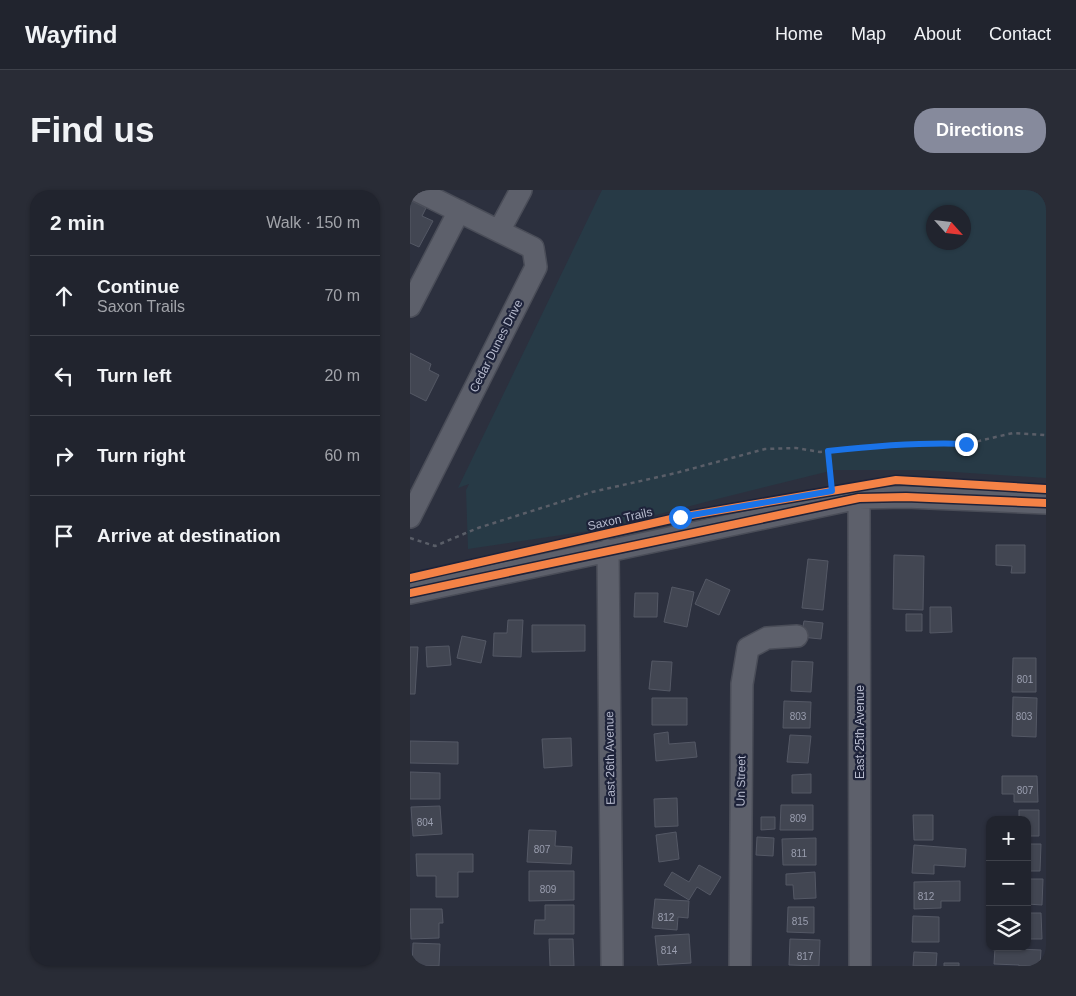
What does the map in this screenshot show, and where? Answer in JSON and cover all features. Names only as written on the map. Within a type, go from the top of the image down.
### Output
[{"type":"street","name":"Cedar Dunes Drive","points":[[410,516],[536,267],[533,248],[416,190]]},
{"type":"street","points":[[499,231],[521,190]]},
{"type":"street","points":[[410,306],[459,210]]},
{"type":"street","points":[[410,593],[608,550],[850,494],[1046,503]]},
{"type":"street","name":"East 25th Avenue","points":[[850,494],[860,966]]},
{"type":"street","name":"East 26th Avenue","points":[[608,550],[612,966]]},
{"type":"street","name":"Un Street","points":[[740,966],[742,684],[748,648],[767,638],[798,636]]},
{"type":"path","points":[[410,538],[435,546],[478,528],[592,492],[676,473],[765,449],[796,448],[820,452],[867,446],[934,443],[966,444],[1012,433],[1046,435]]},
{"type":"path","points":[[828,451],[832,491]]},
{"type":"path","points":[[823,493],[832,491],[850,494]]},
{"type":"shaded area","points":[[602,190],[1046,190],[1046,478],[924,470],[834,470],[602,529],[468,549],[466,490],[469,484],[458,488]]},
{"type":"building","points":[[410,200],[426,208],[422,216],[433,221],[419,247],[410,243]]},
{"type":"building","points":[[410,353],[431,364],[429,370],[439,375],[426,401],[410,393]]},
{"type":"building","points":[[996,545],[1025,545],[1025,573],[1011,573],[1012,566],[996,565]]},
{"type":"building","points":[[894,555],[924,556],[923,610],[893,609]]},
{"type":"building","points":[[808,559],[828,561],[823,610],[802,608]]},
{"type":"building","points":[[706,579],[730,590],[719,615],[695,604]]},
{"type":"building","points":[[672,587],[694,592],[687,627],[664,622]]},
{"type":"building","points":[[635,593],[658,593],[657,617],[634,617]]},
{"type":"building","points":[[930,607],[951,607],[952,632],[930,633]]},
{"type":"building","points":[[906,614],[922,614],[922,631],[906,631]]},
{"type":"building","points":[[508,620],[523,620],[521,657],[493,656],[494,633],[507,633]]},
{"type":"building","points":[[804,621],[823,623],[821,639],[801,637]]},
{"type":"building","points":[[532,625],[585,625],[585,651],[532,652]]},
{"type":"building","points":[[462,636],[486,641],[481,663],[457,658]]},
{"type":"building","points":[[449,646],[451,665],[427,667],[426,647]]},
{"type":"building","points":[[410,647],[418,647],[415,694],[410,694]]},
{"type":"building","points":[[1013,658],[1036,658],[1036,692],[1012,692]]},
{"type":"building","points":[[652,661],[672,662],[670,691],[649,689]]},
{"type":"building","points":[[792,661],[813,662],[811,692],[791,691]]},
{"type":"building","points":[[1013,697],[1037,698],[1036,737],[1012,736]]},
{"type":"building","points":[[652,698],[687,698],[687,725],[652,725]]},
{"type":"building","points":[[784,701],[811,702],[810,728],[783,728]]},
{"type":"building","points":[[668,732],[669,744],[695,742],[697,757],[656,761],[654,734]]},
{"type":"building","points":[[790,735],[811,736],[808,763],[787,762]]},
{"type":"building","points":[[571,738],[572,766],[544,768],[542,739]]},
{"type":"building","points":[[410,741],[458,742],[458,764],[410,763]]},
{"type":"building","points":[[410,772],[440,773],[440,799],[410,799]]},
{"type":"building","points":[[811,774],[811,793],[792,793],[792,775]]},
{"type":"building","points":[[1002,776],[1037,776],[1038,802],[1014,802],[1014,794],[1002,794]]},
{"type":"building","points":[[677,798],[678,826],[655,827],[654,799]]},
{"type":"building","points":[[781,805],[813,805],[813,830],[780,830]]},
{"type":"building","points":[[440,806],[442,834],[413,836],[411,807]]},
{"type":"building","points":[[1019,810],[1039,810],[1039,836],[1031,836],[1031,816],[1019,816]]},
{"type":"building","points":[[913,815],[933,815],[933,840],[914,840]]},
{"type":"building","points":[[761,817],[775,817],[775,829],[761,830]]},
{"type":"building","points":[[529,830],[556,831],[555,846],[572,847],[571,864],[527,862]]},
{"type":"building","points":[[676,832],[679,859],[659,862],[656,835]]},
{"type":"building","points":[[757,837],[774,838],[773,856],[756,855]]},
{"type":"building","points":[[816,838],[816,865],[783,865],[782,839]]},
{"type":"building","points":[[1031,844],[1041,844],[1040,871],[1031,871]]},
{"type":"building","points":[[914,845],[966,849],[965,867],[934,865],[934,874],[912,873]]},
{"type":"building","points":[[416,854],[473,854],[473,872],[458,872],[458,897],[436,897],[436,876],[417,876]]},
{"type":"building","points":[[699,865],[721,877],[710,895],[697,887],[689,900],[664,885],[672,872],[689,882]]},
{"type":"building","points":[[529,871],[574,871],[574,900],[529,901]]},
{"type":"building","points":[[815,872],[816,898],[794,899],[793,885],[786,885],[786,874]]},
{"type":"building","points":[[1031,879],[1043,879],[1042,905],[1031,904]]},
{"type":"building","points":[[960,881],[960,901],[941,901],[941,908],[914,909],[914,882]]},
{"type":"building","points":[[655,899],[689,901],[688,918],[678,917],[677,930],[652,928]]},
{"type":"building","points":[[545,905],[574,905],[574,934],[534,934],[535,920],[545,920]]},
{"type":"building","points":[[788,907],[814,907],[814,933],[787,932]]},
{"type":"building","points":[[410,909],[442,909],[443,923],[439,923],[439,938],[411,939]]},
{"type":"building","points":[[1031,913],[1041,913],[1042,939],[1031,939]]},
{"type":"building","points":[[913,916],[939,917],[939,942],[912,942]]},
{"type":"building","points":[[689,934],[691,963],[658,965],[655,936]]},
{"type":"building","points":[[549,939],[573,939],[574,966],[550,966]]},
{"type":"building","points":[[790,939],[820,940],[819,966],[789,965]]},
{"type":"building","points":[[413,943],[440,944],[439,966],[412,966]]},
{"type":"building","points":[[1041,950],[1040,966],[994,964],[995,951]]},
{"type":"building","points":[[914,952],[937,953],[936,966],[913,966]]},
{"type":"building","points":[[944,963],[959,963],[959,966],[944,966]]},
{"type":"cycle path","name":"Saxon Trails","points":[[410,578],[680,517],[896,480],[1046,489]]},
{"type":"cycle path","points":[[410,593],[859,498],[906,497],[1046,503]]},
{"type":"route","points":[[680,517],[832,491],[828,451],[867,446],[934,443],[966,444]]}]
